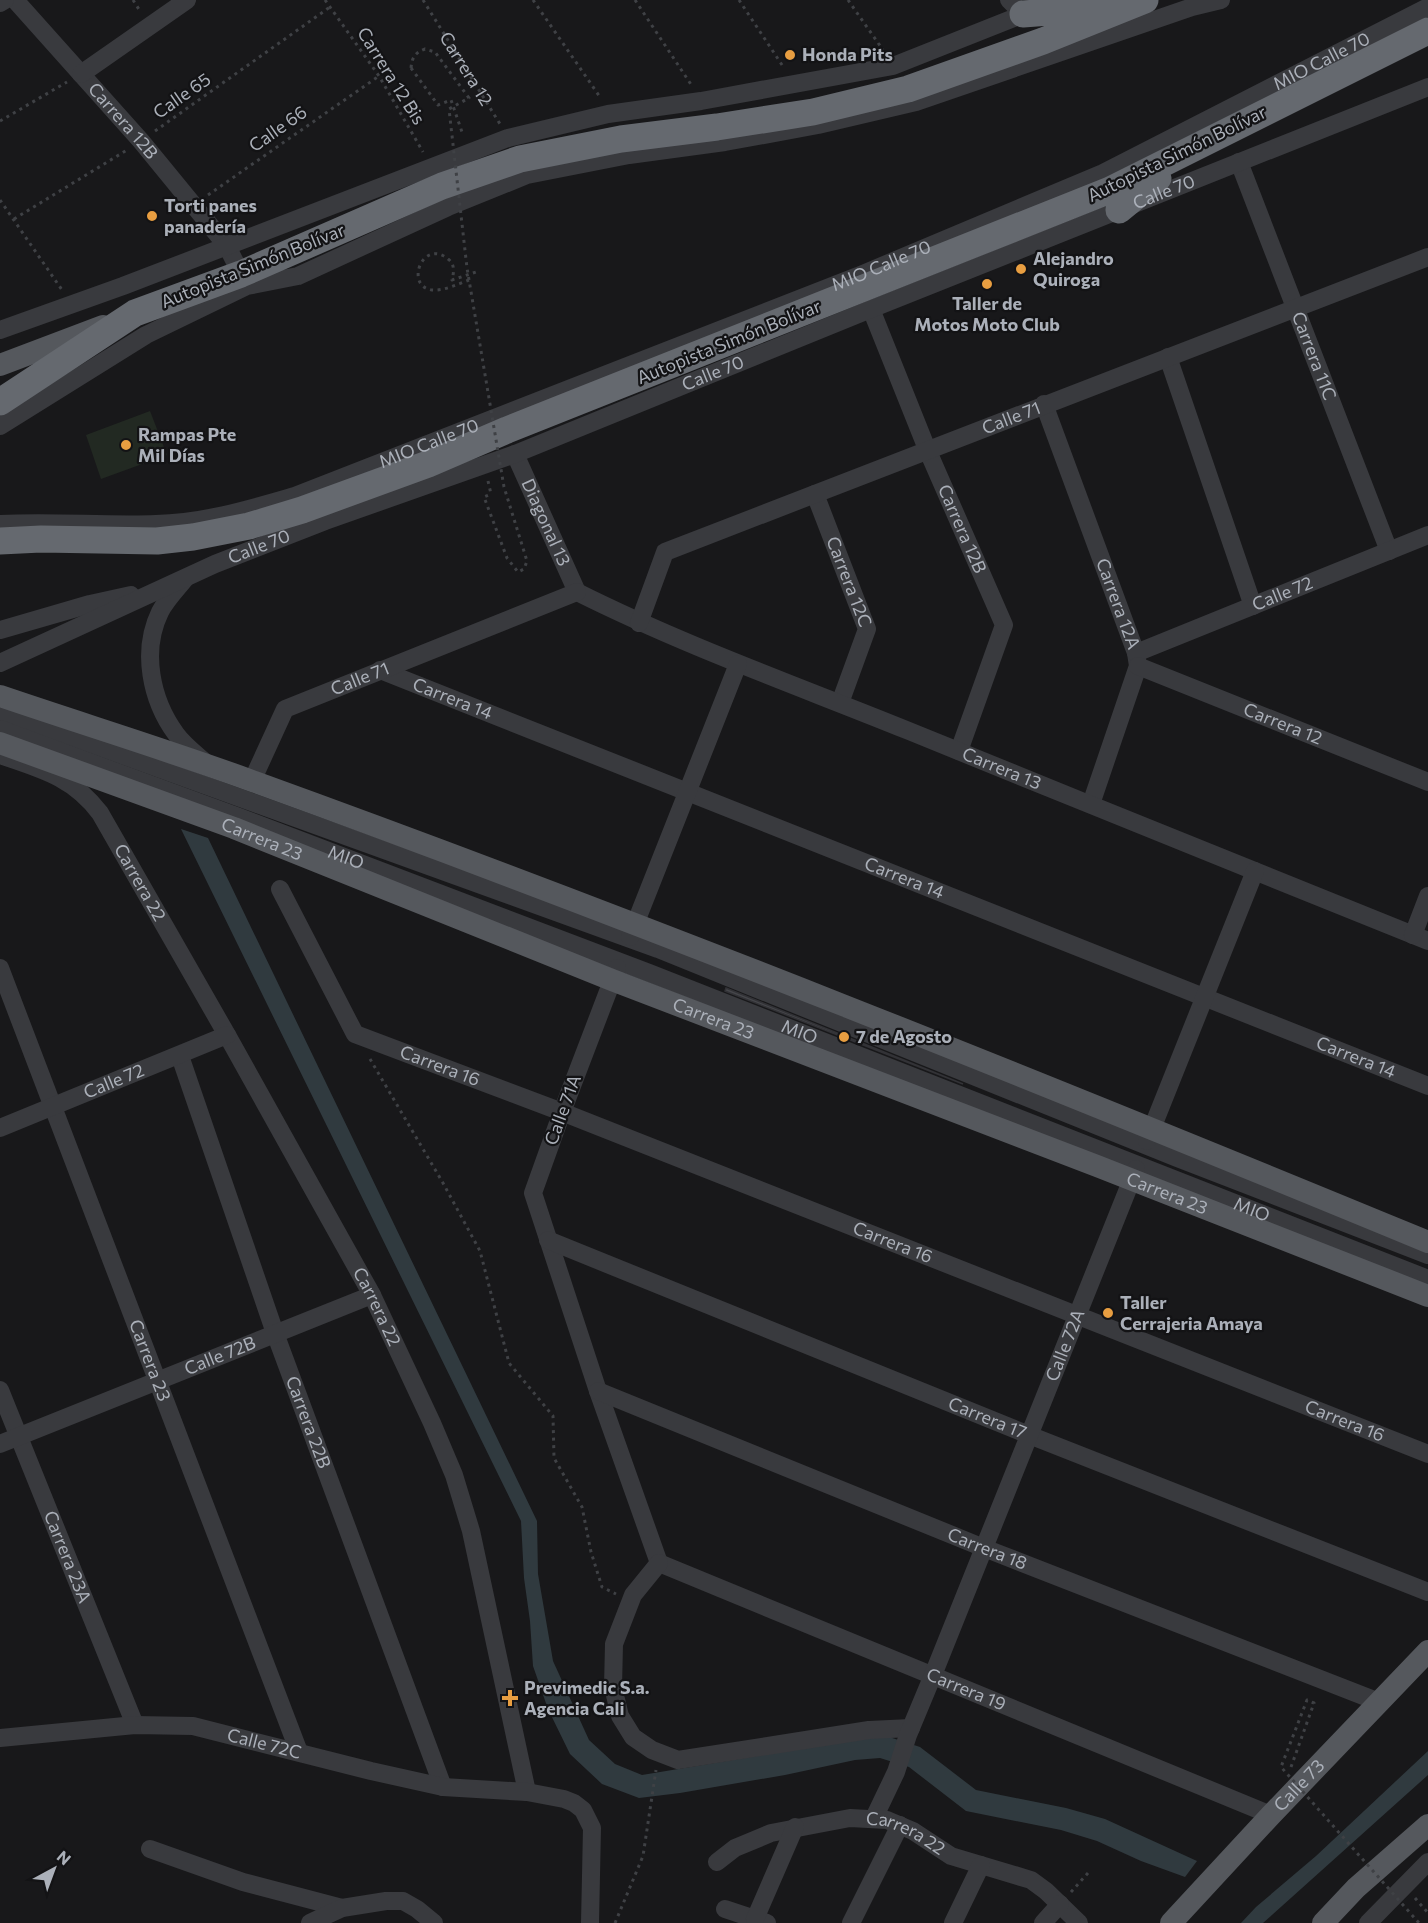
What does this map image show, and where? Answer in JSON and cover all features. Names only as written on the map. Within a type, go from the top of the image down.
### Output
[{"type":"highway","points":[[1016,7],[1136,3]]},
{"type":"highway","name":"Autopista Simón Bolívar","points":[[0,402],[73,367],[135,314],[241,274],[442,186],[520,159],[621,139],[813,112],[908,89],[1043,41],[1136,3]]},
{"type":"highway","name":"Autopista Simón Bolívar","points":[[0,541],[41,539],[157,541],[191,529],[249,526],[302,510],[428,464],[529,421],[1110,189],[1428,31]]},
{"type":"highway","points":[[1119,210],[1198,144]]},
{"type":"highway","points":[[349,492],[398,496],[428,464]]},
{"type":"main road","points":[[0,365],[135,314]]},
{"type":"main road","points":[[0,696],[252,781],[1149,1137],[1428,1242]]},
{"type":"main road","name":"Carrera 23","points":[[0,743],[616,971],[1134,1173],[1428,1296]]},
{"type":"main road","name":"Calle 73","points":[[1171,1923],[1428,1651]]},
{"type":"main road","points":[[1323,1923],[1356,1888],[1428,1826]]},
{"type":"street","points":[[0,3],[5,0]]},
{"type":"street","name":"Carrera 12B","points":[[15,0],[141,141],[194,205],[227,246],[241,274]]},
{"type":"street","points":[[81,74],[187,0]]},
{"type":"street","points":[[0,330],[123,286],[508,138],[608,114],[701,101],[893,66],[1016,7],[1058,0]]},
{"type":"street","points":[[0,426],[73,367],[247,286],[298,276],[448,207],[527,175],[629,155],[725,142],[795,129],[916,102],[1192,7],[1221,0]]},
{"type":"street","name":"MIO Calle 70","points":[[0,524],[36,522],[156,524],[191,529],[295,496],[858,276],[1102,173],[1428,7]]},
{"type":"street","name":"Calle 70","points":[[0,663],[189,575],[325,521],[515,454],[1428,87]]},
{"type":"street","name":"Carrera 11C","points":[[1239,162],[1389,551]]},
{"type":"street","name":"Calle 71","points":[[639,623],[665,552],[1428,256]]},
{"type":"street","name":"Carrera 12B","points":[[871,309],[927,449],[1004,625],[959,751]]},
{"type":"street","points":[[1168,357],[1253,606]]},
{"type":"street","name":"Carrera 12A","points":[[1044,404],[1137,660],[1091,804]]},
{"type":"street","name":"Diagonal 13","points":[[515,454],[577,592]]},
{"type":"street","name":"Carrera 12C","points":[[815,494],[867,629],[840,703]]},
{"type":"street","name":"Calle 72","points":[[1137,660],[1253,606],[1428,535]]},
{"type":"street","points":[[189,575],[161,610],[151,644],[151,669],[155,695],[177,734],[209,767]]},
{"type":"street","points":[[0,630],[90,604],[158,590]]},
{"type":"street","name":"Calle 71","points":[[252,781],[285,709],[577,592]]},
{"type":"street","name":"Carrera 13","points":[[577,592],[639,623],[738,664],[1421,938]]},
{"type":"street","name":"Carrera 12","points":[[1137,660],[1428,782]]},
{"type":"street","name":"Calle 71A","points":[[659,1563],[598,1391],[533,1193],[616,971],[738,664]]},
{"type":"street","name":"Carrera 14","points":[[380,670],[1428,1086]]},
{"type":"street","name":"MIO","points":[[0,711],[632,932]]},
{"type":"street","name":"MIO","points":[[0,729],[239,817],[616,971]]},
{"type":"street","name":"Carrera 22","points":[[0,755],[46,771],[71,784],[89,798],[100,813],[372,1295],[454,1475],[471,1531],[527,1792]]},
{"type":"street","name":"Calle 72A","points":[[874,1818],[896,1772],[909,1732],[1255,871]]},
{"type":"street","points":[[280,889],[355,1034]]},
{"type":"street","points":[[1421,938],[1428,896]]},
{"type":"street","name":"Carrera 23","points":[[0,968],[299,1752]]},
{"type":"street","name":"Carrera 16","points":[[355,1034],[562,1112],[1428,1454]]},
{"type":"street","name":"Calle 72","points":[[0,1128],[227,1035]]},
{"type":"street","name":"Carrera 22B","points":[[180,1056],[275,1333],[442,1787]]},
{"type":"street","name":"MIO","points":[[1149,1137],[1428,1256]]},
{"type":"street","name":"MIO","points":[[1134,1173],[1428,1279]]},
{"type":"street","name":"Carrera 17","points":[[548,1240],[1029,1435],[1428,1592]]},
{"type":"street","name":"Calle 72B","points":[[0,1444],[372,1295]]},
{"type":"street","name":"Carrera 23A","points":[[0,1390],[135,1725]]},
{"type":"street","name":"Carrera 18","points":[[598,1391],[984,1548],[1378,1702]]},
{"type":"street","points":[[659,1563],[633,1595],[614,1644],[613,1687],[620,1716],[633,1737],[652,1750],[678,1760],[869,1730],[909,1732]]},
{"type":"street","name":"Carrera 19","points":[[659,1563],[1271,1815]]},
{"type":"street","name":"Calle 72C","points":[[0,1738],[135,1725],[194,1726],[371,1772],[442,1787],[527,1792]]},
{"type":"street","points":[[527,1792],[564,1798],[574,1803],[588,1817],[593,1840],[590,1923]]},
{"type":"street","name":"Carrera 22","points":[[717,1862],[735,1848],[753,1839],[795,1827],[850,1818],[887,1820],[913,1831],[951,1856],[1031,1880],[1079,1923]]},
{"type":"street","points":[[851,1923],[900,1825]]},
{"type":"street","points":[[725,1909],[761,1921],[795,1827]]},
{"type":"street","points":[[150,1849],[243,1882],[342,1908]]},
{"type":"street","points":[[1368,1923],[1428,1862]]},
{"type":"street","points":[[953,1923],[981,1865]]},
{"type":"street","points":[[1384,1923],[1391,1899]]},
{"type":"street","points":[[310,1923],[342,1908],[386,1901],[403,1901],[434,1923]]},
{"type":"street","points":[[1043,1923],[1060,1904]]},
{"type":"path","name":"Carrera 12 Bis","points":[[325,0],[379,76],[433,167]]},
{"type":"path","name":"Carrera 12","points":[[423,0],[508,138]]},
{"type":"path","points":[[533,0],[599,95],[608,114]]},
{"type":"path","points":[[634,0],[688,77],[701,101]]},
{"type":"path","points":[[739,0],[785,69],[797,83]]},
{"type":"path","points":[[848,0],[893,66]]},
{"type":"path","name":"Calle 65","points":[[14,219],[141,141],[330,7]]},
{"type":"path","points":[[462,132],[452,100],[438,105],[411,68],[412,59],[417,52],[425,49],[435,52],[470,98],[449,109],[469,280],[504,487],[527,561],[524,568],[518,572],[512,568],[507,558],[484,497],[491,494],[487,476]]},
{"type":"path","points":[[0,121],[81,74]]},
{"type":"path","name":"Calle 66","points":[[194,205],[379,76]]},
{"type":"path","points":[[0,200],[72,303]]},
{"type":"path","points":[[469,280],[440,290],[432,290],[423,284],[418,274],[422,261],[434,254],[442,255],[451,262],[454,273],[452,280],[476,272]]},
{"type":"path","points":[[355,1034],[443,1183],[480,1251],[509,1363],[553,1416],[554,1458],[582,1507],[602,1587],[617,1594],[633,1595]]},
{"type":"path","points":[[1291,1767],[1314,1703],[1307,1700],[1281,1767],[1419,1923]]},
{"type":"path","points":[[615,1923],[641,1863],[656,1772]]},
{"type":"path","points":[[1060,1904],[1088,1873]]},
{"type":"shaded area","name":"Rampas Pte Mil Días","points":[[150,411],[167,455],[101,479],[86,435]]},
{"type":"shaded area","points":[[181,829],[208,838],[537,1521],[538,1574],[553,1661],[589,1740],[615,1764],[642,1775],[883,1735],[920,1747],[976,1790],[1066,1808],[1105,1819],[1197,1861],[1185,1877],[1141,1861],[1097,1841],[1061,1830],[966,1811],[909,1767],[880,1758],[855,1760],[785,1775],[639,1798],[602,1784],[570,1754],[548,1709],[533,1666],[521,1521]]},
{"type":"shaded area","points":[[1428,1751],[1428,1775],[1263,1923],[1241,1923],[1256,1907],[1316,1856]]},
{"type":"building","points":[[726,988],[963,1084],[725,991]]},
{"type":"place","name":"Honda Pits","points":[[790,55]]},
{"type":"place","name":"Torti panes panadería","points":[[152,216]]},
{"type":"place","name":"Alejandro Quiroga","points":[[1021,269]]},
{"type":"place","name":"Taller de Motos Moto Club","points":[[987,284]]},
{"type":"place","name":"Rampas Pte Mil Días","points":[[126,445]]},
{"type":"place","name":"7 de Agosto","points":[[844,1037]]},
{"type":"place","name":"Taller Cerrajeria Amaya","points":[[1108,1313]]},
{"type":"place","name":"Previmedic S.a. Agencia Cali","points":[[510,1698]]}]
